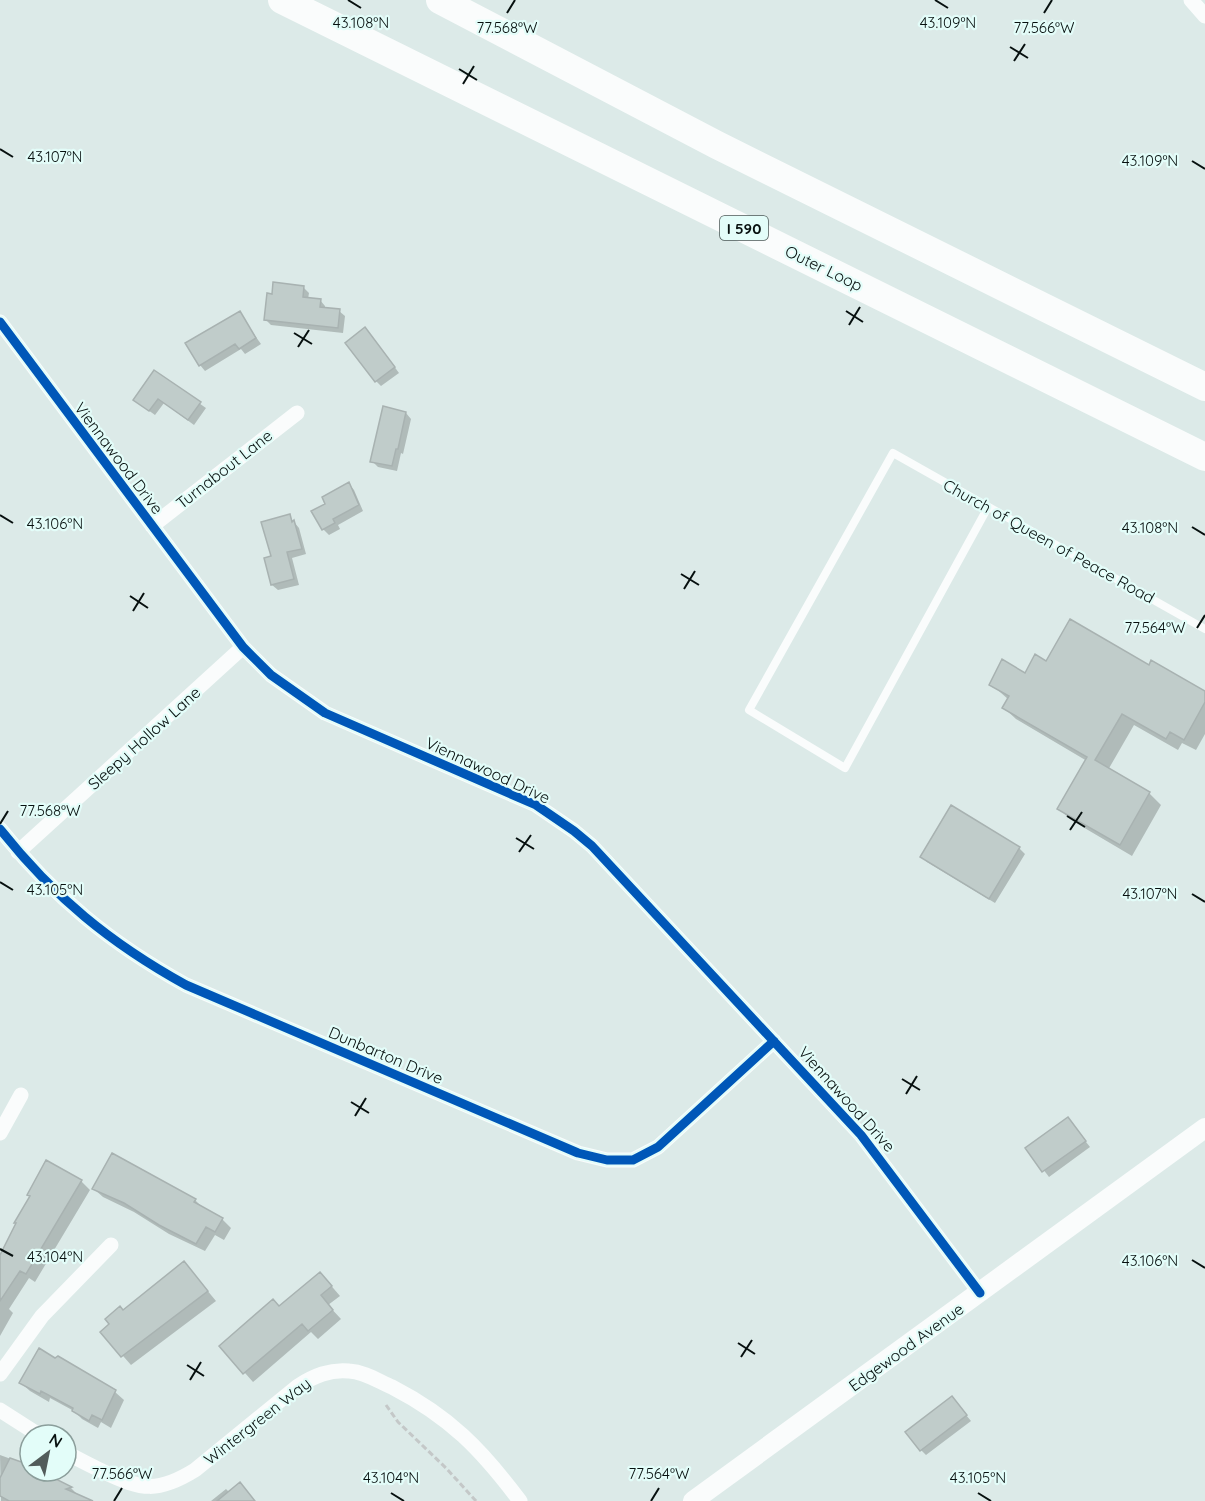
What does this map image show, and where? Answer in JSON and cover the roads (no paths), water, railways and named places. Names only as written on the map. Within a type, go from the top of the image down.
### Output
[{"type":"highway","name":"Outer Loop","points":[[282,0],[1205,457]]},
{"type":"highway","points":[[440,0],[717,145],[1205,387]]},
{"type":"street","points":[[1191,0],[1205,16]]},
{"type":"street","name":"Viennawood Drive","points":[[0,322],[243,647],[271,675],[325,713],[536,805],[592,846],[861,1135],[980,1293]]},
{"type":"street","name":"Turnabout Lane","points":[[152,526],[297,413]]},
{"type":"street","name":"Sleepy Hollow Lane","points":[[18,852],[243,647]]},
{"type":"street","name":"Dunbarton Drive","points":[[0,830],[18,852],[70,905],[108,937],[144,962],[186,985],[578,1153],[607,1160],[633,1160],[658,1148],[774,1041]]},
{"type":"street","points":[[0,1133],[21,1095]]},
{"type":"street","name":"Edgewood Avenue","points":[[693,1501],[1205,1128]]},
{"type":"street","points":[[0,1374],[42,1316],[111,1245]]},
{"type":"street","name":"Wintergreen Way","points":[[78,1458],[122,1480],[140,1486],[158,1486],[177,1481],[195,1470],[298,1386],[314,1376],[331,1371],[349,1371],[366,1374],[420,1401],[455,1426],[493,1465],[520,1501]]},
{"type":"street","points":[[0,1410],[20,1423]]},
{"type":"lane","name":"Church of Queen of Peace Road","points":[[988,507],[846,768],[749,710],[893,453],[1205,629]]}]
